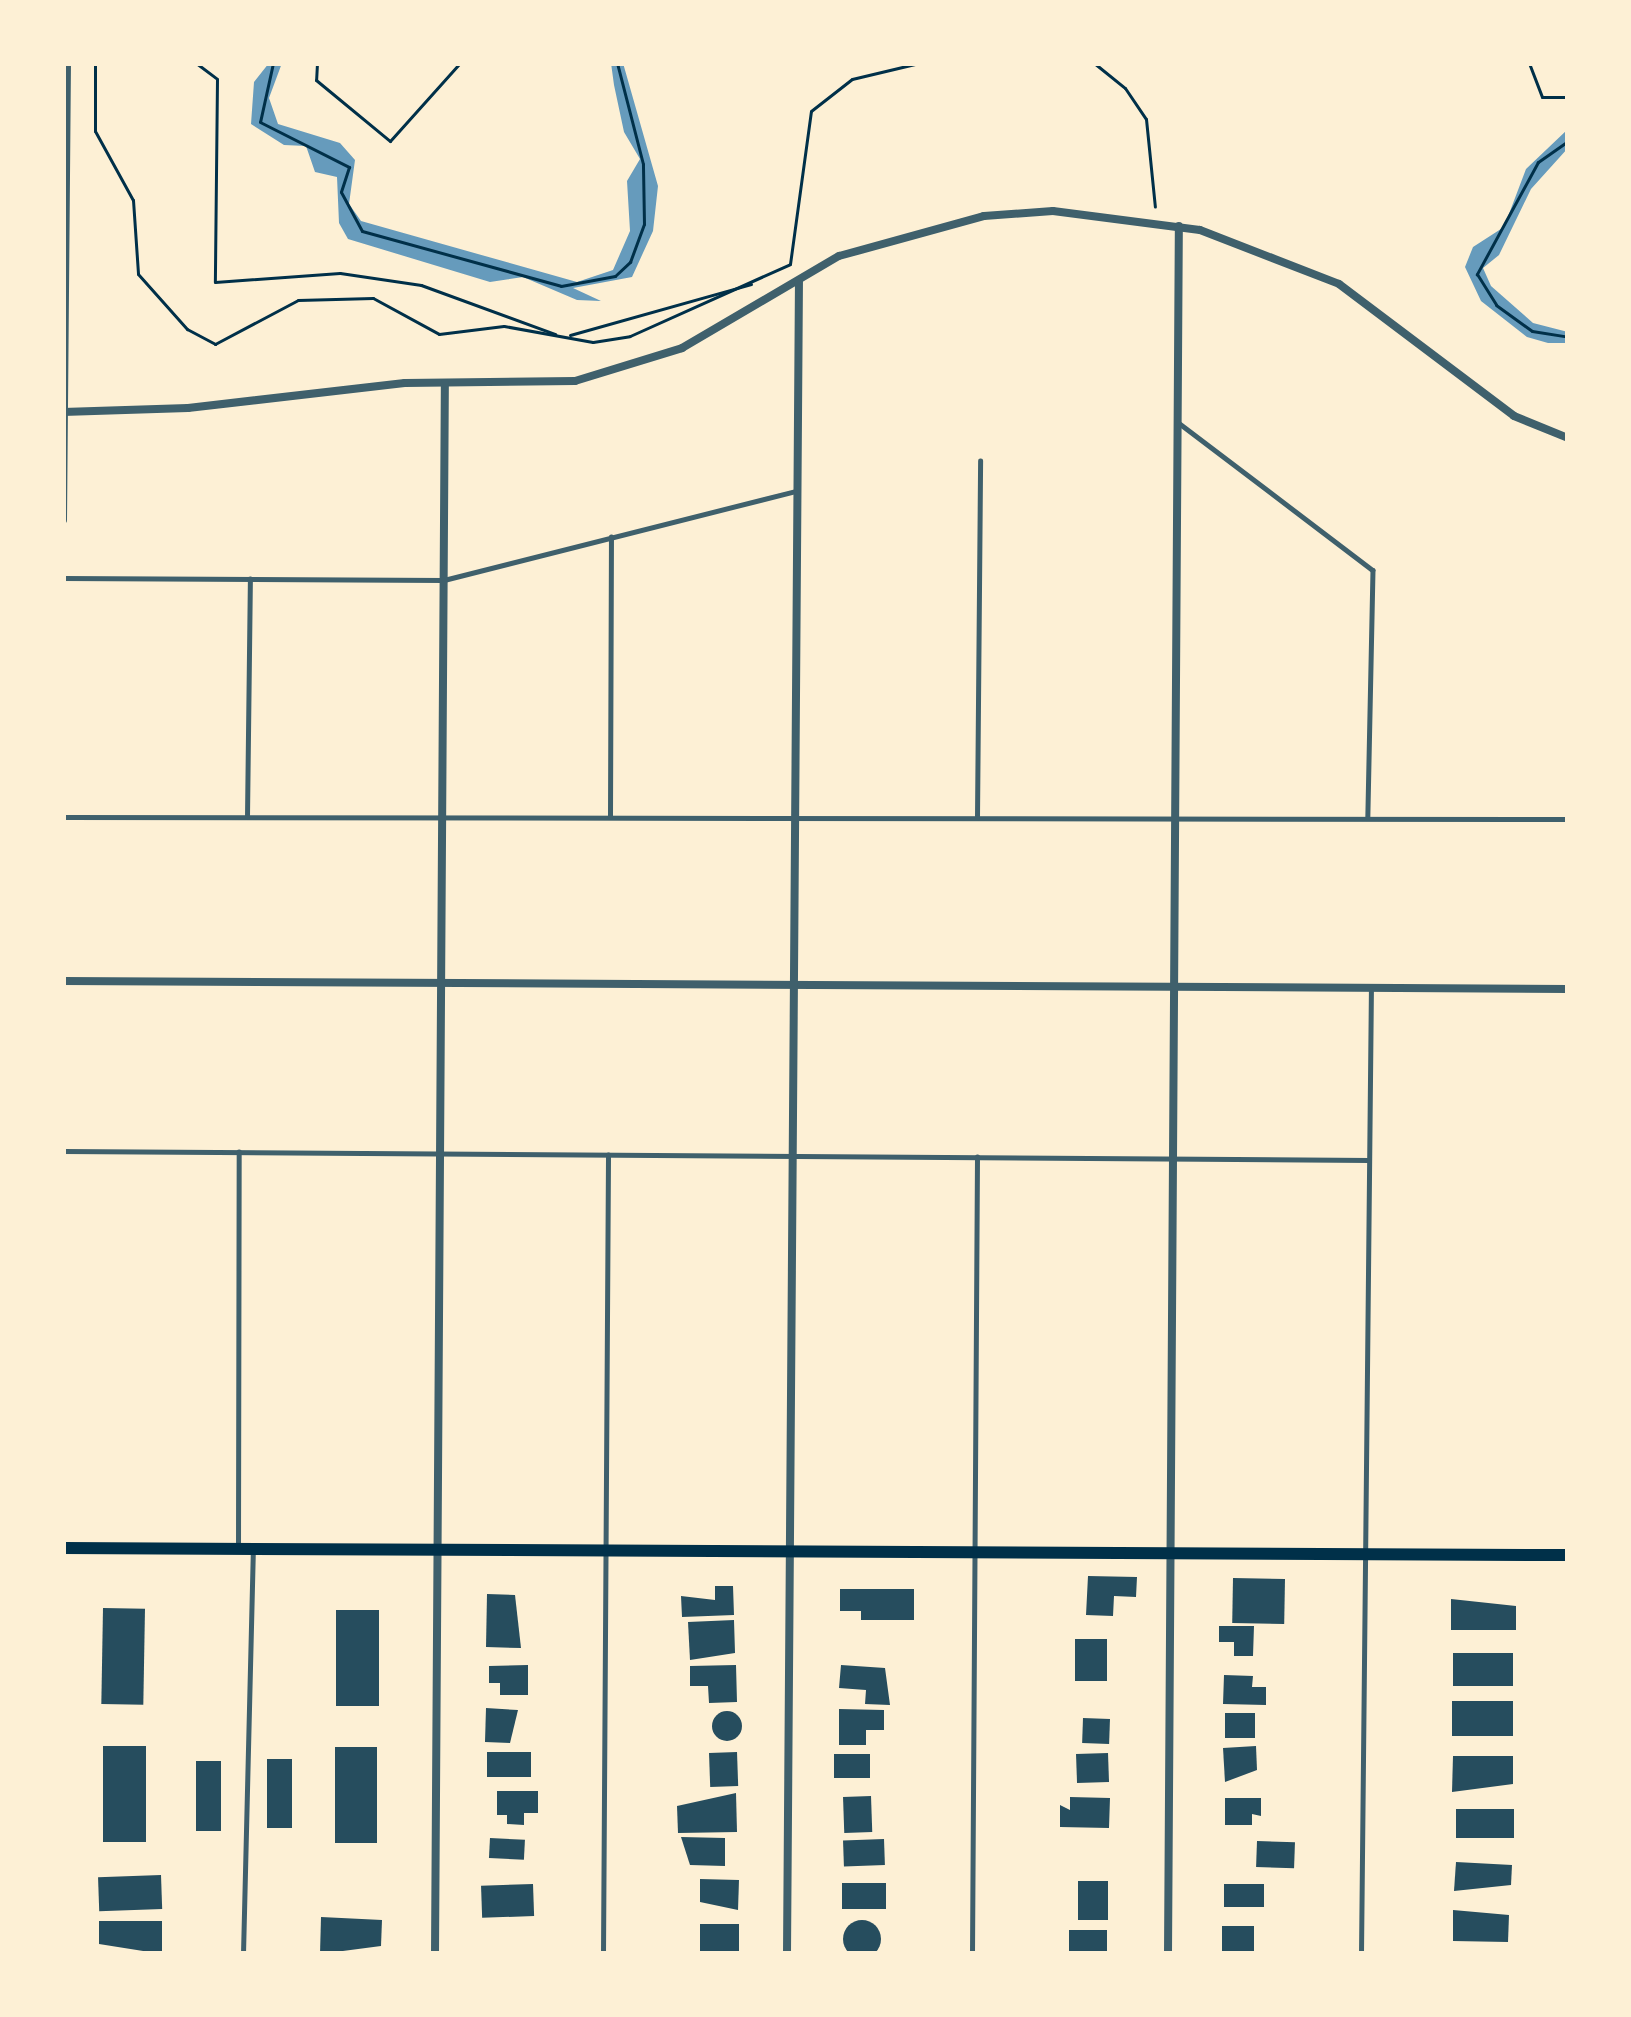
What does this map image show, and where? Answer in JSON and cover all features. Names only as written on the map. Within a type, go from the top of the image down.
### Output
[{"type":"main road","points":[[63,1548],[1568,1555]]},
{"type":"street","points":[[63,520],[67,63]]},
{"type":"street","points":[[64,412],[188,409],[445,383],[536,383],[622,371],[682,348],[839,256],[984,216],[1053,211],[1179,226],[1339,284],[1514,416],[1568,438]]},
{"type":"street","points":[[1168,1954],[1179,226]]},
{"type":"street","points":[[787,1954],[799,281]]},
{"type":"street","points":[[435,1954],[445,383]]},
{"type":"street","points":[[63,981],[1568,989]]},
{"type":"lane","points":[[1178,422],[1373,570],[1368,818]]},
{"type":"lane","points":[[976,818],[980,461]]},
{"type":"lane","points":[[63,578],[444,580],[797,490]]},
{"type":"lane","points":[[610,817],[611,537]]},
{"type":"lane","points":[[247,817],[250,579]]},
{"type":"lane","points":[[63,817],[1568,819]]},
{"type":"lane","points":[[1361,1954],[1371,987]]},
{"type":"lane","points":[[63,1151],[1369,1160]]},
{"type":"lane","points":[[239,1152],[246,1549],[243,1954]]},
{"type":"lane","points":[[603,1954],[601,1551],[608,1155]]},
{"type":"lane","points":[[972,1954],[976,1157]]},
{"type":"path","points":[[95,63],[95,131],[133,200],[138,274],[200,337],[231,340],[280,303],[373,298],[439,334],[504,326],[563,337],[630,336],[769,279],[797,247],[811,111],[852,79],[919,63]]},
{"type":"path","points":[[196,63],[217,79],[214,282],[340,273],[421,285],[563,337],[769,279]]},
{"type":"path","points":[[274,63],[260,122],[349,167],[341,192],[362,231],[561,286],[615,276],[630,262],[644,224],[643,164],[617,63]]},
{"type":"path","points":[[317,63],[316,80],[390,141],[460,63]]},
{"type":"path","points":[[1094,63],[1125,88],[1145,119],[1156,221]]},
{"type":"path","points":[[1529,63],[1542,98],[1568,97]]},
{"type":"path","points":[[1568,141],[1538,162],[1477,274],[1496,305],[1532,332],[1568,337]]},
{"type":"water","points":[[269,63],[282,63],[269,98],[278,124],[340,143],[355,160],[349,204],[361,221],[577,282],[613,270],[630,231],[627,181],[640,159],[624,132],[614,85],[611,63],[623,63],[658,186],[653,231],[632,277],[573,288],[601,301],[577,300],[523,277],[490,282],[348,239],[339,223],[337,177],[315,172],[306,146],[284,145],[251,124],[254,82]]},
{"type":"water","points":[[1568,129],[1568,148],[1531,189],[1499,255],[1483,268],[1491,286],[1533,323],[1568,332],[1568,343],[1548,343],[1527,337],[1481,301],[1465,267],[1473,247],[1504,227],[1526,169]]},
{"type":"building","points":[[1088,1576],[1137,1577],[1136,1597],[1114,1596],[1113,1616],[1086,1615]]},
{"type":"building","points":[[1233,1578],[1285,1579],[1284,1624],[1232,1623]]},
{"type":"building","points":[[715,1586],[733,1586],[734,1615],[682,1617],[681,1596],[715,1600]]},
{"type":"building","points":[[840,1589],[914,1589],[914,1620],[861,1620],[861,1611],[840,1611]]},
{"type":"building","points":[[487,1594],[515,1595],[521,1648],[486,1647]]},
{"type":"building","points":[[1451,1599],[1516,1606],[1516,1630],[1451,1630]]},
{"type":"building","points":[[103,1608],[145,1609],[143,1705],[101,1704]]},
{"type":"building","points":[[336,1610],[379,1610],[379,1706],[336,1706]]},
{"type":"building","points":[[734,1620],[735,1653],[690,1660],[688,1622]]},
{"type":"building","points":[[1219,1626],[1254,1626],[1253,1656],[1234,1656],[1234,1642],[1219,1642]]},
{"type":"building","points":[[1075,1639],[1107,1639],[1107,1681],[1075,1681]]},
{"type":"building","points":[[1453,1653],[1513,1653],[1513,1686],[1453,1686]]},
{"type":"building","points":[[528,1665],[528,1695],[500,1695],[500,1683],[489,1683],[489,1666]]},
{"type":"building","points":[[736,1665],[737,1702],[709,1703],[708,1686],[690,1686],[690,1666]]},
{"type":"building","points":[[841,1665],[885,1668],[890,1705],[865,1704],[866,1690],[839,1688]]},
{"type":"building","points":[[1224,1675],[1253,1676],[1252,1687],[1266,1687],[1266,1705],[1223,1704]]},
{"type":"building","points":[[1452,1701],[1513,1701],[1513,1736],[1452,1736]]},
{"type":"building","points":[[486,1708],[518,1710],[510,1743],[485,1742]]},
{"type":"building","points":[[839,1709],[884,1710],[884,1730],[866,1730],[866,1745],[839,1745]]},
{"type":"building","points":[[727,1711],[738,1715],[742,1726],[738,1737],[727,1741],[716,1737],[712,1726],[716,1715]]},
{"type":"building","points":[[1225,1713],[1255,1713],[1255,1738],[1225,1738]]},
{"type":"building","points":[[1083,1718],[1110,1719],[1109,1744],[1082,1743]]},
{"type":"building","points":[[103,1746],[146,1746],[146,1842],[103,1842]]},
{"type":"building","points":[[1256,1746],[1257,1770],[1225,1782],[1223,1748]]},
{"type":"building","points":[[335,1747],[377,1747],[377,1843],[335,1843]]},
{"type":"building","points":[[487,1752],[531,1752],[531,1777],[487,1777]]},
{"type":"building","points":[[737,1752],[738,1786],[710,1787],[709,1753]]},
{"type":"building","points":[[1108,1753],[1109,1782],[1077,1783],[1076,1754]]},
{"type":"building","points":[[834,1754],[870,1754],[870,1778],[834,1778]]},
{"type":"building","points":[[1453,1756],[1513,1756],[1513,1784],[1452,1792]]},
{"type":"building","points":[[267,1759],[292,1759],[292,1828],[267,1828]]},
{"type":"building","points":[[196,1761],[221,1761],[221,1831],[196,1831]]},
{"type":"building","points":[[497,1791],[538,1791],[538,1813],[524,1813],[524,1825],[507,1824],[507,1815],[497,1815]]},
{"type":"building","points":[[736,1793],[737,1832],[678,1833],[677,1806]]},
{"type":"building","points":[[871,1796],[872,1832],[844,1833],[843,1797]]},
{"type":"building","points":[[1070,1797],[1110,1798],[1109,1828],[1060,1827],[1060,1805],[1070,1810]]},
{"type":"building","points":[[1225,1798],[1261,1798],[1261,1816],[1252,1814],[1252,1825],[1225,1825]]},
{"type":"building","points":[[1456,1809],[1514,1809],[1514,1838],[1456,1838]]},
{"type":"building","points":[[681,1837],[725,1838],[725,1866],[690,1865]]},
{"type":"building","points":[[490,1838],[525,1840],[524,1860],[489,1858]]},
{"type":"building","points":[[884,1839],[885,1865],[844,1866],[843,1840]]},
{"type":"building","points":[[1257,1841],[1295,1842],[1294,1868],[1256,1867]]},
{"type":"building","points":[[1456,1862],[1512,1865],[1511,1885],[1454,1891]]},
{"type":"building","points":[[161,1875],[162,1909],[99,1911],[98,1877]]},
{"type":"building","points":[[700,1879],[739,1880],[738,1910],[700,1902]]},
{"type":"building","points":[[1078,1881],[1108,1881],[1108,1920],[1078,1920]]},
{"type":"building","points":[[842,1883],[886,1883],[886,1909],[842,1909]]},
{"type":"building","points":[[533,1884],[534,1916],[482,1918],[481,1886]]},
{"type":"building","points":[[1224,1884],[1264,1884],[1264,1907],[1224,1907]]},
{"type":"building","points":[[1453,1910],[1509,1915],[1508,1942],[1453,1941]]},
{"type":"building","points":[[321,1917],[382,1920],[381,1946],[320,1954]]},
{"type":"building","points":[[862,1920],[875,1926],[881,1939],[875,1952],[862,1958],[849,1952],[843,1939],[849,1926]]},
{"type":"building","points":[[99,1921],[162,1921],[162,1954],[99,1944]]},
{"type":"building","points":[[700,1924],[739,1924],[739,1954],[700,1954]]},
{"type":"building","points":[[1222,1926],[1254,1926],[1254,1954],[1222,1954]]},
{"type":"building","points":[[1069,1930],[1107,1930],[1107,1954],[1069,1954]]}]
